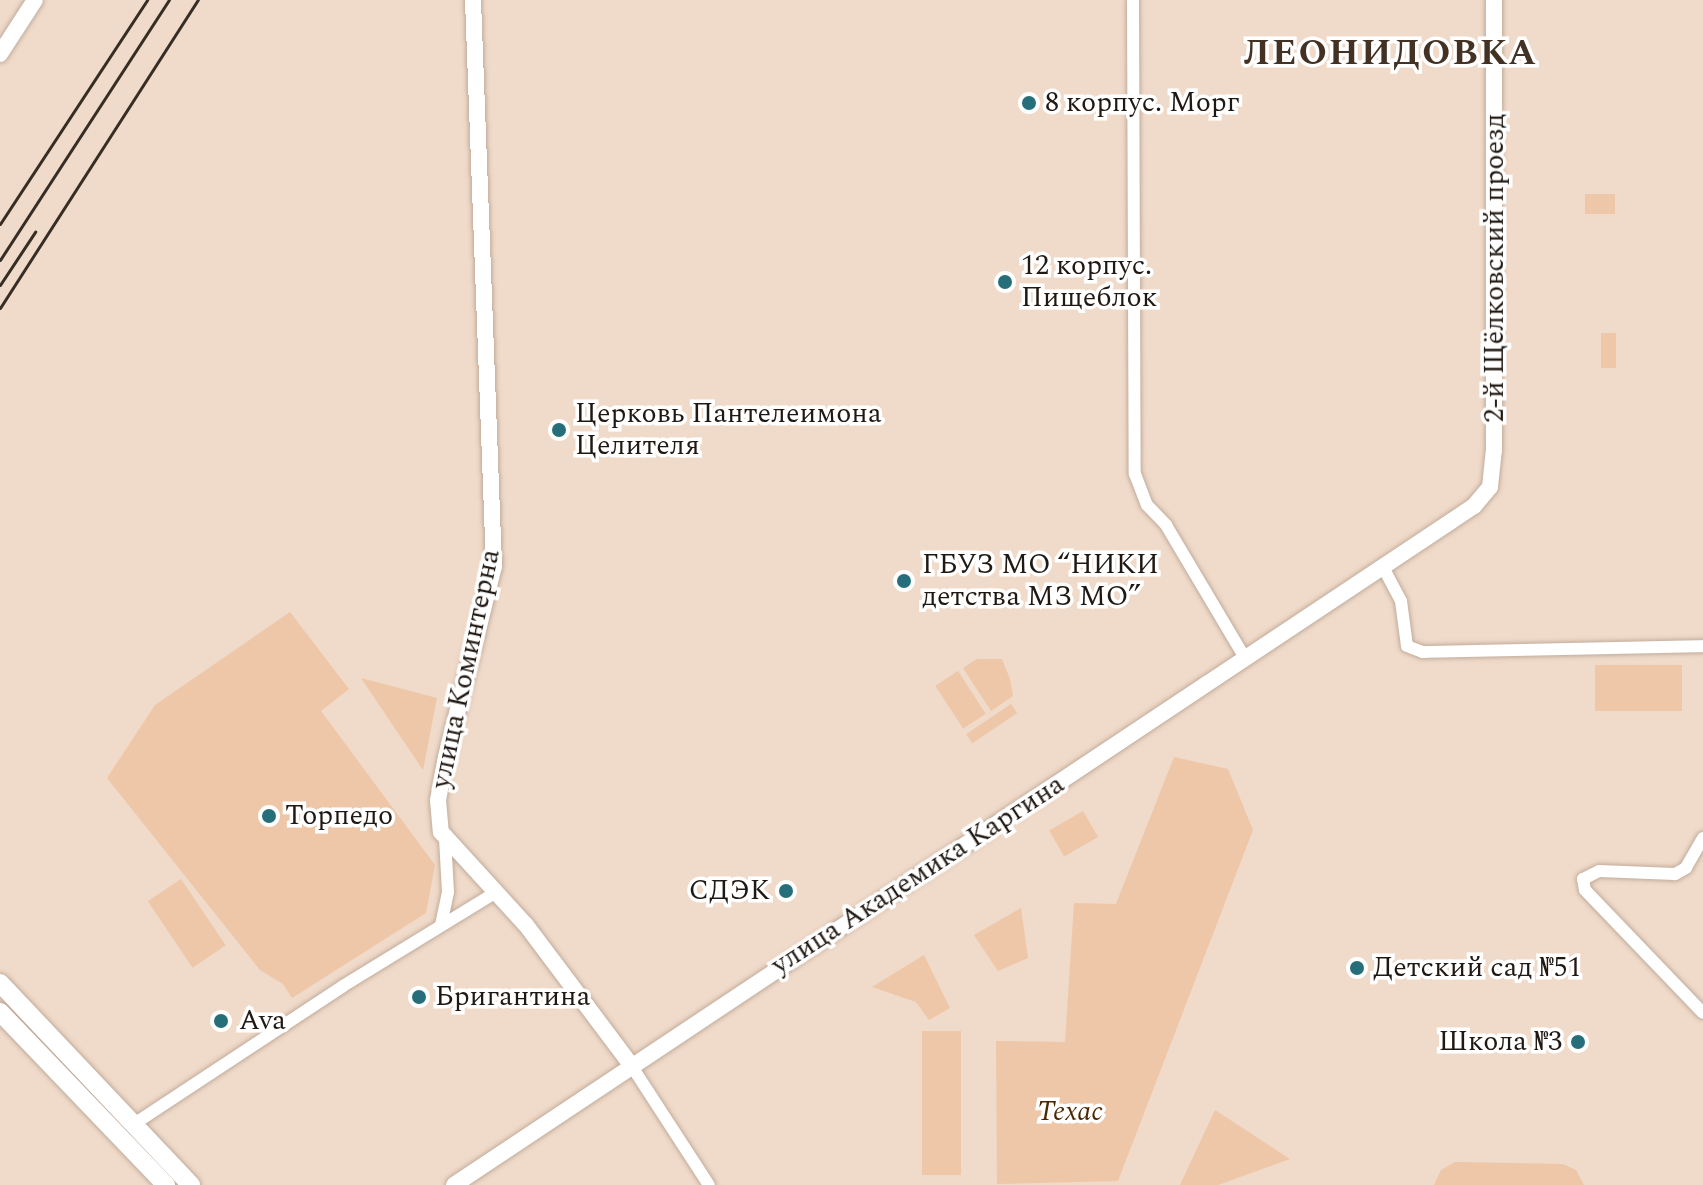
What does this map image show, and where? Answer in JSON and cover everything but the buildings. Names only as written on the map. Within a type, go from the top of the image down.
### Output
[{"type":"main road","points":[[0,983],[191,1185]]},
{"type":"main road","points":[[0,1012],[166,1185]]},
{"type":"street","points":[[0,54],[35,0]]},
{"type":"street","name":"улица Коминтерна","points":[[445,839],[438,800],[494,566],[473,0]]},
{"type":"street","points":[[1133,0],[1135,474],[1147,505],[1166,525],[1245,658]]},
{"type":"street","name":"2-й Щёлковский проезд","points":[[1490,487],[1495,417],[1494,0]]},
{"type":"street","name":"улица Академика Каргина","points":[[454,1185],[477,1179],[631,1065],[1384,569],[1474,506],[1490,487]]},
{"type":"street","points":[[1384,569],[1401,601],[1407,646],[1423,652],[1703,646]]},
{"type":"street","points":[[1703,838],[1686,868],[1675,874],[1599,871],[1584,875],[1583,883],[1703,1013]]},
{"type":"street","points":[[445,839],[493,894],[526,925],[631,1065],[709,1185]]},
{"type":"street","points":[[441,925],[448,892],[445,839]]},
{"type":"street","points":[[134,1124],[493,894]]},
{"type":"green space","points":[[1585,194],[1615,194],[1615,214],[1585,214]]},
{"type":"green space","points":[[1601,333],[1616,333],[1616,368],[1601,368]]},
{"type":"green space","name":"Торпедо","points":[[290,612],[349,689],[321,711],[435,865],[426,913],[292,998],[283,984],[260,970],[107,778],[155,705]]},
{"type":"green space","points":[[977,659],[1002,659],[1010,679],[1013,696],[991,711],[963,668]]},
{"type":"green space","points":[[1595,665],[1682,665],[1682,711],[1595,711]]},
{"type":"green space","points":[[958,671],[986,714],[963,728],[935,686]]},
{"type":"green space","points":[[361,678],[437,698],[423,770]]},
{"type":"green space","points":[[1011,704],[1017,713],[972,743],[966,734]]},
{"type":"green space","name":"Техас","points":[[1174,757],[1228,769],[1253,830],[1118,1181],[997,1184],[996,1041],[1065,1042],[1074,903],[1116,904]]},
{"type":"green space","points":[[1083,811],[1098,837],[1064,856],[1049,830]]},
{"type":"green space","points":[[181,879],[226,945],[193,968],[148,901]]},
{"type":"green space","points":[[1021,908],[1028,958],[998,971],[974,935]]},
{"type":"green space","points":[[924,955],[950,1008],[929,1020],[916,1002],[872,987]]},
{"type":"green space","points":[[922,1031],[961,1031],[961,1175],[922,1175]]},
{"type":"green space","points":[[1215,1110],[1290,1159],[1218,1185],[1180,1185]]},
{"type":"green space","points":[[1455,1162],[1563,1164],[1576,1170],[1584,1185],[1434,1185],[1441,1170]]},
{"type":"railway","points":[[0,224],[147,0]]},
{"type":"railway","points":[[0,260],[169,0]]},
{"type":"railway","points":[[0,308],[198,0]]},
{"type":"railway","points":[[0,285],[35,232]]},
{"type":"place","name":"8 корпус. Морг","points":[[1029,103]]},
{"type":"place","name":"12 корпус. Пищеблок","points":[[1005,282]]},
{"type":"place","name":"Церковь Пантелеимона Целителя","points":[[559,430]]},
{"type":"place","name":"ГБУЗ МО “НИКИ детства МЗ МО”","points":[[904,581]]},
{"type":"place","name":"Торпедо","points":[[269,816]]},
{"type":"place","name":"СДЭК","points":[[786,891]]},
{"type":"place","name":"Детский сад №51","points":[[1357,968]]},
{"type":"place","name":"Бригантина","points":[[419,997]]},
{"type":"place","name":"Ava","points":[[221,1021]]},
{"type":"place","name":"Школа №3","points":[[1578,1042]]},
{"type":"district","name":"ЛЕОНИДОВКА","points":[[1391,54]]}]
